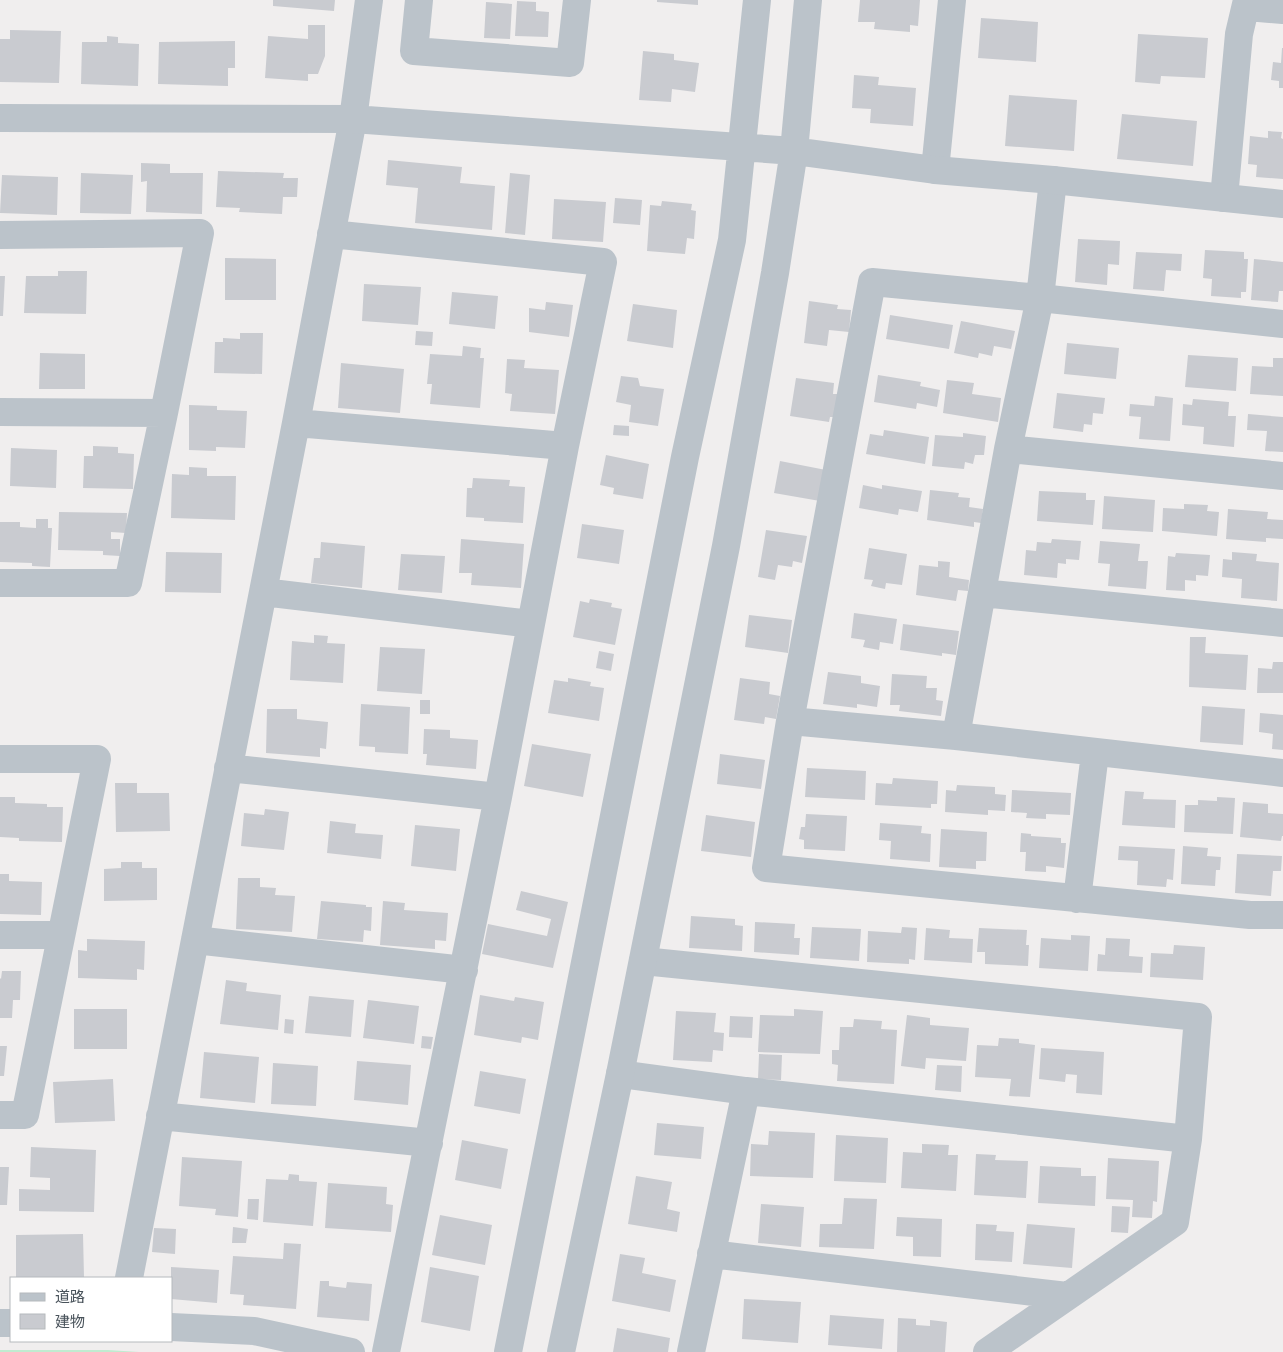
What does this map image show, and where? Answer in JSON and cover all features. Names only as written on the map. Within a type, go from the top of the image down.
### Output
[{"type":"street","points":[[129,1277],[296,423],[353,119],[368,0]]},
{"type":"street","points":[[418,0],[414,51],[570,63],[577,0]]},
{"type":"street","points":[[508,1352],[685,457],[732,240],[757,0]]},
{"type":"street","points":[[560,1352],[620,1074],[726,546],[775,273],[794,151],[808,0]]},
{"type":"street","points":[[935,170],[952,0]]},
{"type":"street","points":[[1224,198],[1238,34],[1247,4],[1283,10]]},
{"type":"street","points":[[0,118],[353,119],[794,151],[935,170],[1053,180],[1283,204]]},
{"type":"street","points":[[956,736],[1008,449],[1040,298],[1053,180]]},
{"type":"street","points":[[0,236],[200,233],[128,583],[0,583]]},
{"type":"street","points":[[331,234],[603,262],[565,446],[464,970],[386,1352]]},
{"type":"street","points":[[1283,324],[872,282],[790,721],[766,868],[1250,915],[1283,915]]},
{"type":"street","points":[[0,412],[164,413]]},
{"type":"street","points":[[296,423],[565,446]]},
{"type":"street","points":[[1008,449],[1283,476]]},
{"type":"street","points":[[263,592],[531,624]]},
{"type":"street","points":[[982,593],[1283,623]]},
{"type":"street","points":[[790,721],[956,736],[1283,773]]},
{"type":"street","points":[[1078,899],[1095,753]]},
{"type":"street","points":[[0,759],[97,759],[25,1114],[0,1115]]},
{"type":"street","points":[[228,768],[498,797]]},
{"type":"street","points":[[0,935],[61,935]]},
{"type":"street","points":[[195,940],[464,970]]},
{"type":"street","points":[[642,961],[1198,1017],[1188,1140],[1175,1222],[987,1352]]},
{"type":"street","points":[[620,1074],[746,1091],[1188,1140]]},
{"type":"street","points":[[691,1352],[746,1091]]},
{"type":"street","points":[[160,1116],[429,1143]]},
{"type":"street","points":[[711,1254],[1067,1296]]},
{"type":"street","points":[[172,1326],[254,1331],[350,1352]]},
{"type":"green space","points":[[0,1350],[108,1350],[139,1352],[0,1352]]},
{"type":"building","points":[[273,0],[335,0],[334,11],[273,6]]},
{"type":"building","points":[[657,0],[698,0],[698,5],[657,2]]},
{"type":"building","points":[[860,0],[920,0],[918,26],[910,25],[910,32],[874,29],[875,22],[858,22]]},
{"type":"building","points":[[517,1],[536,2],[536,11],[549,12],[548,37],[515,36]]},
{"type":"building","points":[[486,2],[512,4],[510,39],[484,38]]},
{"type":"building","points":[[981,18],[1038,22],[1036,62],[978,58]]},
{"type":"building","points":[[308,25],[325,25],[325,56],[318,74],[308,74],[308,81],[265,78],[268,36],[308,39]]},
{"type":"building","points":[[10,30],[61,31],[59,83],[0,82],[0,39],[10,39]]},
{"type":"building","points":[[1138,34],[1208,38],[1205,78],[1161,76],[1160,84],[1135,82]]},
{"type":"building","points":[[107,36],[118,37],[118,43],[139,44],[138,86],[81,84],[82,42],[107,42]]},
{"type":"building","points":[[235,41],[235,68],[228,68],[228,86],[158,84],[159,42]]},
{"type":"building","points":[[1282,48],[1283,88],[1279,88],[1279,81],[1271,80],[1273,62],[1281,63]]},
{"type":"building","points":[[643,51],[674,54],[674,60],[699,63],[695,92],[672,89],[671,102],[639,100]]},
{"type":"building","points":[[854,75],[879,77],[878,85],[916,88],[913,126],[870,123],[871,109],[852,108]]},
{"type":"building","points":[[1009,95],[1077,100],[1074,151],[1005,146]]},
{"type":"building","points":[[1122,114],[1197,121],[1193,166],[1117,159]]},
{"type":"building","points":[[1268,131],[1282,132],[1283,179],[1256,177],[1257,165],[1248,164],[1250,136],[1268,138]]},
{"type":"building","points":[[388,160],[462,167],[460,183],[495,186],[492,230],[415,223],[418,188],[386,185]]},
{"type":"building","points":[[141,163],[170,164],[170,173],[203,173],[202,214],[146,212],[147,181],[141,182]]},
{"type":"building","points":[[218,171],[284,173],[283,178],[298,178],[297,197],[283,197],[282,214],[239,212],[240,208],[216,207]]},
{"type":"building","points":[[81,173],[133,175],[131,214],[80,213]]},
{"type":"building","points":[[510,173],[530,175],[525,235],[505,233]]},
{"type":"building","points":[[2,175],[58,177],[57,215],[0,213]]},
{"type":"building","points":[[615,198],[642,200],[640,225],[613,223]]},
{"type":"building","points":[[554,199],[606,202],[603,242],[552,239]]},
{"type":"building","points":[[662,201],[692,204],[691,210],[696,211],[694,239],[687,238],[685,254],[647,251],[650,205],[661,206]]},
{"type":"building","points":[[1078,239],[1120,241],[1119,265],[1108,264],[1107,285],[1075,282]]},
{"type":"building","points":[[1205,250],[1244,252],[1244,259],[1248,259],[1246,292],[1241,292],[1241,298],[1211,296],[1212,279],[1203,278]]},
{"type":"building","points":[[1136,252],[1182,254],[1181,271],[1166,270],[1164,291],[1133,289]]},
{"type":"building","points":[[225,258],[276,259],[276,300],[225,300]]},
{"type":"building","points":[[1254,259],[1283,262],[1283,291],[1279,291],[1278,302],[1251,300]]},
{"type":"building","points":[[58,271],[87,271],[86,314],[24,313],[26,276],[58,276]]},
{"type":"building","points":[[0,276],[5,276],[3,316],[0,316]]},
{"type":"building","points":[[364,284],[421,287],[418,325],[362,321]]},
{"type":"building","points":[[452,292],[498,296],[495,329],[449,324]]},
{"type":"building","points":[[809,301],[838,305],[837,309],[851,310],[849,332],[829,330],[827,346],[804,343]]},
{"type":"building","points":[[546,302],[573,305],[569,337],[529,332],[529,308],[545,310]]},
{"type":"building","points":[[633,304],[677,310],[673,348],[627,341]]},
{"type":"building","points":[[890,315],[953,325],[949,349],[886,339]]},
{"type":"building","points":[[961,321],[1015,331],[1011,349],[994,346],[992,356],[979,353],[978,358],[954,353]]},
{"type":"building","points":[[416,331],[433,332],[432,346],[415,345]]},
{"type":"building","points":[[240,333],[263,333],[262,374],[214,373],[215,342],[223,342],[223,338],[240,339]]},
{"type":"building","points":[[1067,343],[1119,348],[1116,379],[1064,374]]},
{"type":"building","points":[[463,346],[481,348],[480,358],[484,358],[480,408],[430,404],[432,384],[427,384],[430,354],[462,356]]},
{"type":"building","points":[[40,353],[85,354],[85,389],[39,389]]},
{"type":"building","points":[[1188,355],[1238,358],[1236,391],[1185,387]]},
{"type":"building","points":[[1273,358],[1283,358],[1283,396],[1250,394],[1252,366],[1273,367]]},
{"type":"building","points":[[507,359],[525,360],[524,368],[559,370],[555,414],[510,411],[512,394],[505,393]]},
{"type":"building","points":[[341,363],[404,369],[400,413],[338,408]]},
{"type":"building","points":[[878,375],[921,382],[920,386],[940,390],[937,407],[917,403],[916,409],[874,402]]},
{"type":"building","points":[[621,376],[638,378],[640,386],[664,389],[658,426],[629,422],[631,405],[616,402]]},
{"type":"building","points":[[796,378],[834,383],[833,394],[838,394],[835,417],[830,417],[829,422],[790,416]]},
{"type":"building","points":[[947,380],[974,383],[972,394],[1001,398],[998,422],[943,413]]},
{"type":"building","points":[[1057,393],[1105,398],[1103,414],[1093,413],[1092,425],[1084,424],[1083,432],[1053,428]]},
{"type":"building","points":[[1155,396],[1173,398],[1170,441],[1139,439],[1141,417],[1129,416],[1130,404],[1154,406]]},
{"type":"building","points":[[1193,399],[1229,402],[1228,416],[1236,416],[1234,447],[1203,444],[1204,427],[1182,425],[1183,404],[1192,405]]},
{"type":"building","points":[[189,405],[217,406],[217,410],[247,411],[245,448],[216,447],[216,451],[189,450]]},
{"type":"building","points":[[1248,414],[1283,417],[1283,452],[1265,451],[1267,431],[1247,430]]},
{"type":"building","points":[[614,425],[629,426],[629,436],[613,435]]},
{"type":"building","points":[[884,430],[929,437],[925,464],[866,454],[870,434],[883,436]]},
{"type":"building","points":[[963,433],[986,436],[984,455],[975,455],[973,464],[965,462],[964,469],[932,466],[935,435],[963,437]]},
{"type":"building","points":[[93,446],[118,447],[118,453],[134,454],[133,489],[83,488],[84,456],[93,456]]},
{"type":"building","points":[[11,448],[57,450],[56,488],[10,486]]},
{"type":"building","points":[[606,455],[649,464],[643,499],[613,494],[614,488],[600,485]]},
{"type":"building","points":[[780,461],[826,470],[820,501],[774,493]]},
{"type":"building","points":[[189,467],[207,468],[207,476],[236,476],[235,520],[171,518],[172,474],[189,475]]},
{"type":"building","points":[[473,478],[510,480],[509,486],[525,487],[523,523],[484,521],[484,518],[466,517],[467,488],[472,488]]},
{"type":"building","points":[[863,485],[882,489],[882,485],[922,491],[918,512],[899,509],[898,515],[859,508]]},
{"type":"building","points":[[930,490],[959,493],[958,497],[970,498],[969,507],[983,509],[981,523],[974,522],[974,527],[927,520]]},
{"type":"building","points":[[1039,491],[1086,493],[1086,500],[1095,500],[1093,525],[1037,521]]},
{"type":"building","points":[[1104,496],[1155,500],[1153,532],[1102,529]]},
{"type":"building","points":[[1184,504],[1208,505],[1207,511],[1219,512],[1217,536],[1162,531],[1163,508],[1184,509]]},
{"type":"building","points":[[1228,509],[1268,512],[1267,519],[1283,520],[1283,539],[1266,538],[1266,542],[1226,539]]},
{"type":"building","points":[[59,512],[127,513],[126,533],[111,532],[111,539],[120,539],[120,556],[103,555],[103,551],[58,550]]},
{"type":"building","points":[[36,519],[48,519],[48,528],[52,528],[50,567],[32,566],[32,563],[0,562],[0,522],[20,522],[20,527],[36,528]]},
{"type":"building","points":[[582,524],[624,530],[619,564],[577,558]]},
{"type":"building","points":[[766,530],[807,536],[802,563],[793,561],[792,567],[778,565],[775,580],[758,577]]},
{"type":"building","points":[[461,539],[524,544],[521,588],[471,585],[472,573],[459,573]]},
{"type":"building","points":[[1052,539],[1081,541],[1079,560],[1066,559],[1066,564],[1058,563],[1057,578],[1024,575],[1026,550],[1036,551],[1037,542],[1051,543]]},
{"type":"building","points":[[1100,541],[1140,544],[1138,561],[1148,561],[1146,589],[1108,586],[1110,564],[1098,563]]},
{"type":"building","points":[[321,542],[365,546],[362,588],[311,583],[314,558],[320,558]]},
{"type":"building","points":[[869,548],[907,554],[902,585],[886,583],[885,589],[871,586],[873,580],[864,579]]},
{"type":"building","points":[[166,552],[222,553],[221,593],[165,592]]},
{"type":"building","points":[[1232,552],[1257,554],[1256,561],[1279,563],[1277,601],[1241,598],[1242,579],[1222,577],[1223,559],[1232,560]]},
{"type":"building","points":[[1176,553],[1210,555],[1208,576],[1196,575],[1196,581],[1185,580],[1185,591],[1166,590],[1168,556],[1175,557]]},
{"type":"building","points":[[401,554],[445,556],[442,593],[398,590]]},
{"type":"building","points":[[938,561],[950,562],[949,577],[969,580],[968,591],[958,590],[956,601],[916,595],[919,565],[938,567]]},
{"type":"building","points":[[590,599],[612,603],[611,607],[622,609],[615,645],[573,637],[580,601],[589,603]]},
{"type":"building","points":[[854,613],[897,619],[893,644],[880,642],[879,650],[863,647],[865,640],[851,638]]},
{"type":"building","points":[[749,615],[792,620],[788,653],[745,647]]},
{"type":"building","points":[[903,624],[959,631],[956,655],[942,653],[942,656],[900,650]]},
{"type":"building","points":[[314,635],[328,636],[327,643],[345,644],[343,683],[290,680],[292,641],[314,643]]},
{"type":"building","points":[[1190,637],[1206,637],[1205,653],[1248,655],[1246,690],[1189,687]]},
{"type":"building","points":[[380,647],[425,649],[422,694],[377,691]]},
{"type":"building","points":[[599,651],[614,654],[611,671],[596,668]]},
{"type":"building","points":[[1273,662],[1283,662],[1283,693],[1257,693],[1258,668],[1272,669]]},
{"type":"building","points":[[828,672],[861,676],[861,683],[880,686],[877,707],[857,704],[857,708],[823,704]]},
{"type":"building","points":[[892,674],[927,676],[926,688],[937,688],[936,700],[943,701],[941,716],[899,711],[900,705],[890,705]]},
{"type":"building","points":[[568,678],[591,682],[590,686],[604,688],[599,721],[548,713],[554,680],[568,682]]},
{"type":"building","points":[[740,678],[770,682],[769,694],[780,696],[776,719],[765,717],[764,724],[734,720]]},
{"type":"building","points":[[420,700],[430,700],[430,714],[420,714]]},
{"type":"building","points":[[361,704],[410,707],[408,754],[375,752],[375,747],[359,746]]},
{"type":"building","points":[[1202,706],[1245,709],[1243,745],[1200,742]]},
{"type":"building","points":[[267,709],[297,709],[297,719],[328,722],[326,749],[320,748],[320,757],[266,753]]},
{"type":"building","points":[[1260,713],[1283,715],[1283,750],[1272,749],[1273,734],[1259,732]]},
{"type":"building","points":[[424,729],[450,730],[450,738],[478,740],[476,769],[426,765],[427,754],[423,754]]},
{"type":"building","points":[[532,744],[591,754],[583,797],[524,786]]},
{"type":"building","points":[[720,754],[765,760],[761,789],[717,784]]},
{"type":"building","points":[[807,768],[866,771],[865,800],[805,797]]},
{"type":"building","points":[[893,778],[938,781],[937,804],[931,804],[931,808],[875,805],[876,783],[892,784]]},
{"type":"building","points":[[115,783],[137,783],[137,793],[169,793],[170,831],[116,832]]},
{"type":"building","points":[[957,785],[995,787],[995,794],[1006,795],[1005,811],[988,810],[988,815],[945,812],[946,790],[956,791]]},
{"type":"building","points":[[1012,790],[1071,793],[1070,815],[1046,814],[1046,819],[1026,818],[1027,813],[1011,812]]},
{"type":"building","points":[[1125,791],[1144,792],[1143,799],[1176,800],[1175,828],[1122,825]]},
{"type":"building","points":[[0,797],[15,797],[15,803],[47,804],[47,807],[63,807],[62,842],[19,841],[19,838],[0,837]]},
{"type":"building","points":[[1217,797],[1235,798],[1233,834],[1184,832],[1185,805],[1198,805],[1198,800],[1217,801]]},
{"type":"building","points":[[1243,802],[1268,804],[1268,813],[1283,814],[1283,836],[1281,841],[1240,837]]},
{"type":"building","points":[[265,809],[289,812],[284,850],[241,846],[244,813],[264,815]]},
{"type":"building","points":[[806,814],[847,816],[845,851],[804,849],[804,840],[799,839],[801,827],[805,827]]},
{"type":"building","points":[[706,815],[755,822],[751,857],[701,851]]},
{"type":"building","points":[[330,821],[356,824],[355,833],[383,835],[381,859],[327,853]]},
{"type":"building","points":[[880,823],[922,826],[921,833],[931,834],[930,862],[890,859],[891,841],[879,840]]},
{"type":"building","points":[[415,825],[460,829],[456,871],[411,866]]},
{"type":"building","points":[[941,829],[987,832],[986,861],[976,861],[976,869],[939,867]]},
{"type":"building","points":[[1021,833],[1031,834],[1031,836],[1061,838],[1061,843],[1066,843],[1064,868],[1046,866],[1046,872],[1025,871],[1026,852],[1020,852]]},
{"type":"building","points":[[1119,846],[1175,849],[1173,880],[1167,879],[1166,887],[1137,885],[1138,861],[1118,860]]},
{"type":"building","points":[[1183,846],[1208,848],[1207,856],[1221,857],[1220,870],[1216,870],[1215,886],[1181,884]]},
{"type":"building","points":[[1237,854],[1282,856],[1281,871],[1273,871],[1271,896],[1235,893]]},
{"type":"building","points":[[121,862],[142,862],[142,868],[157,868],[157,900],[104,901],[104,869],[121,868]]},
{"type":"building","points":[[0,874],[9,874],[9,881],[42,882],[41,915],[0,914]]},
{"type":"building","points":[[238,878],[260,878],[260,887],[276,888],[275,895],[295,896],[292,932],[236,929]]},
{"type":"building","points":[[521,891],[568,902],[553,968],[482,954],[488,924],[547,936],[551,919],[516,910]]},
{"type":"building","points":[[321,901],[372,907],[371,931],[364,930],[363,942],[317,939]]},
{"type":"building","points":[[383,901],[405,903],[404,910],[448,913],[446,941],[435,940],[435,949],[380,945]]},
{"type":"building","points":[[691,916],[735,919],[735,925],[743,926],[742,951],[689,948]]},
{"type":"building","points":[[755,922],[795,924],[794,938],[800,938],[799,955],[754,952]]},
{"type":"building","points":[[812,927],[861,929],[859,961],[810,958]]},
{"type":"building","points":[[902,927],[917,928],[915,960],[909,959],[909,964],[867,962],[868,931],[901,933]]},
{"type":"building","points":[[926,928],[950,930],[949,938],[973,939],[972,963],[924,960]]},
{"type":"building","points":[[979,928],[1027,930],[1026,945],[1029,945],[1028,966],[985,964],[985,952],[977,952]]},
{"type":"building","points":[[1071,935],[1090,936],[1088,971],[1039,968],[1041,938],[1071,940]]},
{"type":"building","points":[[1106,938],[1130,939],[1129,956],[1143,957],[1142,973],[1097,971],[1098,954],[1105,955]]},
{"type":"building","points":[[87,939],[145,941],[144,970],[137,969],[137,980],[78,978],[78,950],[87,951]]},
{"type":"building","points":[[1174,945],[1205,947],[1203,980],[1150,977],[1151,953],[1173,954]]},
{"type":"building","points":[[2,971],[21,971],[20,1000],[13,1000],[12,1018],[0,1018],[0,978]]},
{"type":"building","points":[[226,980],[247,983],[246,991],[281,995],[278,1030],[220,1024]]},
{"type":"building","points":[[480,995],[514,1001],[515,997],[544,1002],[538,1040],[522,1037],[521,1043],[474,1035]]},
{"type":"building","points":[[309,996],[354,1000],[351,1037],[305,1033]]},
{"type":"building","points":[[368,1000],[419,1006],[414,1044],[363,1038]]},
{"type":"building","points":[[74,1009],[127,1009],[127,1049],[74,1049]]},
{"type":"building","points":[[794,1009],[823,1011],[820,1054],[758,1052],[760,1015],[794,1016]]},
{"type":"building","points":[[676,1011],[716,1013],[714,1032],[724,1033],[723,1051],[713,1050],[712,1062],[673,1060]]},
{"type":"building","points":[[907,1015],[930,1018],[930,1025],[969,1028],[966,1061],[926,1058],[925,1069],[901,1066]]},
{"type":"building","points":[[730,1016],[753,1017],[752,1038],[729,1037]]},
{"type":"building","points":[[285,1019],[294,1020],[293,1034],[284,1033]]},
{"type":"building","points":[[854,1019],[882,1021],[881,1029],[897,1030],[894,1084],[837,1081],[838,1065],[832,1064],[832,1050],[839,1050],[840,1027],[853,1027]]},
{"type":"building","points":[[422,1036],[433,1037],[431,1049],[421,1048]]},
{"type":"building","points":[[999,1038],[1019,1039],[1019,1043],[1035,1045],[1030,1097],[1009,1096],[1011,1079],[975,1077],[977,1045],[998,1046]]},
{"type":"building","points":[[0,1046],[7,1046],[4,1076],[0,1076]]},
{"type":"building","points":[[1041,1048],[1104,1052],[1102,1095],[1076,1093],[1077,1075],[1066,1074],[1065,1082],[1039,1079]]},
{"type":"building","points":[[204,1052],[259,1057],[255,1103],[200,1098]]},
{"type":"building","points":[[759,1054],[782,1055],[781,1080],[758,1079]]},
{"type":"building","points":[[357,1061],[411,1065],[408,1105],[354,1100]]},
{"type":"building","points":[[273,1063],[318,1066],[316,1106],[271,1104]]},
{"type":"building","points":[[937,1065],[962,1066],[961,1092],[935,1090]]},
{"type":"building","points":[[480,1071],[526,1079],[520,1114],[474,1106]]},
{"type":"building","points":[[113,1079],[115,1121],[55,1123],[53,1082]]},
{"type":"building","points":[[657,1123],[704,1127],[701,1159],[654,1155]]},
{"type":"building","points":[[769,1131],[815,1133],[813,1178],[750,1176],[751,1144],[768,1145]]},
{"type":"building","points":[[836,1135],[888,1138],[886,1183],[834,1181]]},
{"type":"building","points":[[462,1140],[508,1149],[501,1189],[455,1180]]},
{"type":"building","points":[[922,1144],[949,1145],[948,1155],[958,1155],[956,1191],[901,1188],[903,1152],[922,1153]]},
{"type":"building","points":[[31,1147],[96,1150],[94,1212],[19,1211],[19,1189],[50,1190],[50,1178],[30,1177]]},
{"type":"building","points":[[976,1154],[996,1155],[995,1160],[1028,1161],[1026,1198],[974,1195]]},
{"type":"building","points":[[182,1157],[242,1161],[238,1217],[215,1215],[216,1209],[179,1206]]},
{"type":"building","points":[[1108,1158],[1159,1161],[1157,1202],[1153,1201],[1152,1218],[1132,1217],[1133,1200],[1106,1199]]},
{"type":"building","points":[[1040,1166],[1081,1168],[1081,1176],[1096,1176],[1095,1206],[1038,1203]]},
{"type":"building","points":[[0,1167],[9,1167],[7,1205],[0,1205]]},
{"type":"building","points":[[289,1174],[299,1175],[299,1181],[317,1182],[313,1226],[263,1222],[266,1179],[288,1180]]},
{"type":"building","points":[[636,1176],[672,1182],[667,1209],[680,1212],[677,1232],[628,1224]]},
{"type":"building","points":[[328,1183],[387,1187],[386,1204],[393,1205],[391,1232],[325,1228]]},
{"type":"building","points":[[844,1198],[877,1199],[874,1249],[819,1247],[820,1224],[842,1224]]},
{"type":"building","points":[[248,1199],[259,1199],[258,1220],[247,1219]]},
{"type":"building","points":[[761,1204],[804,1207],[801,1247],[758,1243]]},
{"type":"building","points":[[1112,1206],[1130,1207],[1128,1233],[1111,1232]]},
{"type":"building","points":[[440,1215],[492,1225],[485,1265],[432,1255]]},
{"type":"building","points":[[897,1217],[942,1219],[941,1257],[913,1256],[913,1237],[896,1236]]},
{"type":"building","points":[[976,1224],[997,1225],[996,1231],[1014,1232],[1012,1262],[975,1260]]},
{"type":"building","points":[[1027,1224],[1075,1228],[1072,1268],[1023,1264]]},
{"type":"building","points":[[233,1227],[248,1229],[246,1243],[232,1243]]},
{"type":"building","points":[[154,1228],[176,1229],[175,1254],[152,1252]]},
{"type":"building","points":[[83,1234],[84,1277],[16,1277],[16,1235]]},
{"type":"building","points":[[284,1243],[301,1244],[296,1309],[243,1305],[244,1295],[230,1294],[233,1256],[283,1259]]},
{"type":"building","points":[[620,1254],[645,1258],[642,1273],[676,1280],[670,1312],[612,1301]]},
{"type":"building","points":[[171,1267],[219,1270],[217,1303],[172,1299]]},
{"type":"building","points":[[430,1267],[479,1276],[470,1331],[421,1322]]},
{"type":"building","points":[[320,1281],[329,1281],[329,1286],[346,1288],[347,1282],[372,1284],[369,1321],[317,1317]]},
{"type":"building","points":[[744,1299],[801,1302],[798,1343],[742,1339]]},
{"type":"building","points":[[830,1315],[884,1319],[882,1349],[828,1345]]},
{"type":"building","points":[[898,1318],[916,1319],[916,1325],[930,1326],[930,1320],[947,1322],[945,1352],[897,1352]]},
{"type":"building","points":[[617,1328],[670,1338],[668,1352],[613,1352]]}]
